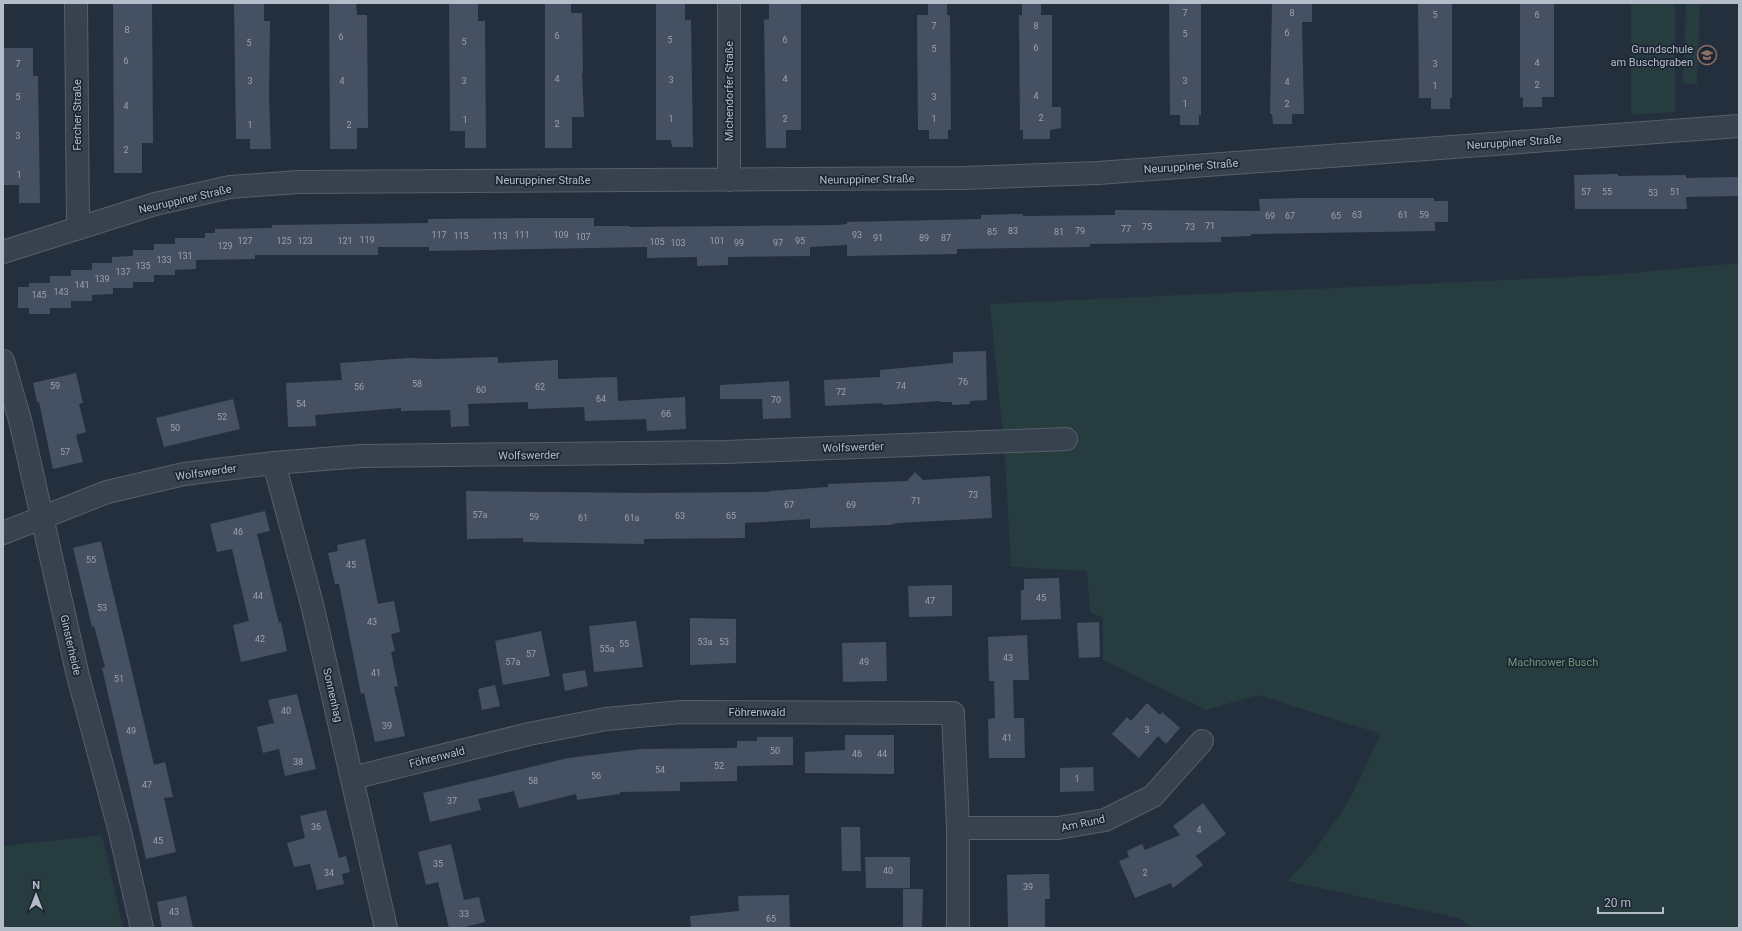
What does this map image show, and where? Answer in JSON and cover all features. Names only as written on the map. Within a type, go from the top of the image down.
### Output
[{"type":"street","name":"Fercher Straße","points":[[76,3],[78,227]]},
{"type":"street","name":"Michendorfer Straße","points":[[729,3],[729,180]]},
{"type":"street","name":"Neuruppiner Straße","points":[[3,252],[78,227],[155,204],[230,187],[298,182],[729,180],[984,177],[1098,173],[1739,126]]},
{"type":"street","name":"Ginsterheide","points":[[3,362],[20,420],[43,516],[45,532],[78,676],[120,832],[142,928]]},
{"type":"street","name":"Wolfswerder","points":[[3,533],[107,492],[184,474],[274,463],[361,456],[726,452],[1066,439]]},
{"type":"street","name":"Sonnenhag","points":[[274,463],[312,604],[386,928]]},
{"type":"street","name":"Föhrenwald","points":[[352,778],[529,734],[606,719],[682,712],[953,713],[958,828],[958,928]]},
{"type":"street","name":"Am Rund","points":[[958,828],[1058,828],[1105,820],[1153,796],[1202,741]]},
{"type":"green space","points":[[1631,3],[1675,3],[1675,112],[1631,115]]},
{"type":"green space","points":[[1686,3],[1700,3],[1697,84],[1683,83]]},
{"type":"green space","name":"Machnower Busch","points":[[1739,263],[1739,928],[1474,928],[1458,918],[1288,881],[1316,849],[1350,799],[1381,734],[1258,695],[1206,710],[1103,660],[1103,618],[1090,612],[1087,571],[1011,567],[1005,458],[990,304],[1610,275]]},
{"type":"green space","points":[[102,835],[123,928],[3,928],[3,846]]},
{"type":"building","points":[[113,3],[152,3],[153,143],[142,143],[142,173],[114,173]]},
{"type":"building","points":[[234,3],[264,3],[264,21],[270,21],[269,99],[271,149],[250,149],[250,139],[236,139]]},
{"type":"building","points":[[329,3],[356,3],[357,15],[367,15],[368,128],[357,128],[357,149],[330,149]]},
{"type":"building","points":[[449,3],[478,3],[478,21],[485,21],[486,148],[465,148],[465,131],[450,131]]},
{"type":"building","points":[[545,3],[571,3],[571,13],[582,13],[584,117],[572,117],[572,148],[545,148]]},
{"type":"building","points":[[656,3],[685,3],[685,20],[691,20],[693,147],[672,147],[671,140],[656,140]]},
{"type":"building","points":[[769,3],[801,3],[801,130],[786,130],[786,148],[766,148],[764,20],[769,19]]},
{"type":"building","points":[[928,3],[947,3],[947,15],[950,15],[951,130],[948,130],[948,139],[929,139],[929,130],[918,130],[917,15],[928,15]]},
{"type":"building","points":[[1022,3],[1041,3],[1041,15],[1052,15],[1052,107],[1061,107],[1061,128],[1050,130],[1050,139],[1023,139],[1023,130],[1020,130],[1019,15],[1022,15]]},
{"type":"building","points":[[1169,3],[1201,3],[1201,115],[1199,115],[1199,125],[1180,125],[1180,115],[1170,115]]},
{"type":"building","points":[[1272,3],[1312,3],[1312,22],[1302,22],[1304,114],[1292,114],[1292,124],[1273,124],[1272,114],[1270,114]]},
{"type":"building","points":[[1418,3],[1452,3],[1452,98],[1450,98],[1450,109],[1431,109],[1431,98],[1419,98]]},
{"type":"building","points":[[1520,3],[1554,3],[1554,97],[1542,97],[1542,107],[1523,107],[1523,98],[1520,97]]},
{"type":"building","points":[[3,48],[33,48],[33,76],[38,76],[40,203],[19,203],[19,185],[4,185]]},
{"type":"building","points":[[1618,174],[1618,176],[1686,175],[1686,178],[1739,177],[1739,196],[1686,197],[1687,209],[1575,209],[1574,175]]},
{"type":"building","points":[[1434,198],[1434,201],[1448,201],[1448,222],[1435,222],[1435,231],[1251,234],[1251,236],[1221,237],[1221,242],[1090,244],[1090,247],[957,249],[957,254],[847,256],[847,245],[810,247],[810,256],[728,257],[728,265],[697,266],[697,257],[647,258],[647,247],[429,251],[429,247],[378,247],[378,255],[255,255],[255,259],[196,260],[196,269],[175,270],[175,275],[154,275],[154,282],[133,282],[133,288],[113,288],[113,294],[92,295],[92,301],[71,301],[71,308],[50,308],[50,314],[29,314],[29,308],[18,308],[18,287],[29,287],[29,283],[50,283],[50,276],[71,276],[71,270],[92,270],[92,263],[112,263],[112,257],[133,256],[133,250],[154,250],[154,244],[175,244],[175,238],[205,238],[205,233],[215,233],[215,229],[272,228],[272,225],[428,223],[428,219],[533,218],[594,218],[594,226],[630,227],[837,225],[847,224],[847,222],[981,219],[981,215],[1115,215],[1115,210],[1260,211],[1259,199]]},
{"type":"building","points":[[986,351],[987,400],[970,401],[970,404],[952,405],[952,402],[940,401],[883,405],[882,403],[825,406],[824,380],[880,377],[880,370],[953,363],[953,352]]},
{"type":"building","points":[[498,357],[498,363],[558,360],[558,379],[617,377],[618,401],[685,397],[686,429],[647,431],[646,419],[585,421],[584,407],[528,409],[528,402],[468,404],[469,426],[451,427],[450,410],[401,411],[401,408],[315,415],[316,426],[288,427],[286,383],[342,380],[340,363],[408,358],[435,359]]},
{"type":"building","points":[[76,373],[83,403],[79,404],[86,432],[76,435],[83,462],[53,469],[39,402],[37,402],[33,383]]},
{"type":"building","points":[[789,381],[791,418],[763,419],[762,399],[720,399],[720,385]]},
{"type":"building","points":[[233,399],[240,429],[164,447],[156,418]]},
{"type":"building","points":[[915,472],[923,480],[990,476],[992,518],[898,523],[889,525],[810,528],[810,519],[745,523],[745,538],[644,539],[644,544],[523,542],[523,538],[467,539],[466,491],[644,493],[769,492],[828,487],[828,484],[907,481]]},
{"type":"building","points":[[265,511],[270,531],[257,534],[279,623],[281,622],[287,651],[241,662],[233,625],[249,621],[232,549],[217,552],[210,524]]},
{"type":"building","points":[[365,539],[378,604],[394,601],[400,632],[391,634],[395,651],[391,652],[398,686],[394,687],[405,736],[375,742],[364,693],[361,694],[339,584],[335,584],[328,553],[338,551],[337,545]]},
{"type":"building","points":[[101,541],[154,765],[165,762],[173,797],[164,798],[176,852],[146,859],[102,668],[105,667],[94,626],[92,627],[73,548]]},
{"type":"building","points":[[1059,578],[1061,619],[1021,620],[1021,590],[1024,590],[1024,579]]},
{"type":"building","points":[[952,585],[952,616],[909,617],[908,586]]},
{"type":"building","points":[[690,618],[736,619],[736,663],[690,665]]},
{"type":"building","points":[[636,621],[643,667],[594,672],[589,626]]},
{"type":"building","points":[[1099,622],[1100,657],[1079,658],[1077,623]]},
{"type":"building","points":[[541,631],[550,676],[503,685],[495,641]]},
{"type":"building","points":[[1027,635],[1029,680],[1013,680],[1014,718],[1024,718],[1025,758],[989,758],[988,719],[995,718],[994,681],[989,681],[988,637]]},
{"type":"building","points":[[886,642],[887,681],[843,682],[842,643]]},
{"type":"building","points":[[585,670],[588,686],[565,691],[562,674]]},
{"type":"building","points":[[495,685],[500,706],[482,710],[478,689]]},
{"type":"building","points":[[297,694],[316,769],[285,776],[279,749],[263,753],[257,727],[274,723],[268,700]]},
{"type":"building","points":[[1147,703],[1160,715],[1162,712],[1180,728],[1166,744],[1158,736],[1139,758],[1112,734],[1127,717],[1131,721]]},
{"type":"building","points":[[845,735],[894,735],[894,774],[805,773],[805,752],[845,750]]},
{"type":"building","points":[[757,737],[793,737],[793,765],[737,766],[737,781],[680,782],[680,791],[620,792],[620,794],[577,800],[576,794],[519,808],[514,791],[478,799],[481,810],[430,822],[423,793],[568,758],[641,749],[737,748],[737,741],[757,741]]},
{"type":"building","points":[[1093,767],[1094,791],[1060,792],[1060,768]]},
{"type":"building","points":[[1203,803],[1226,834],[1196,856],[1203,865],[1173,888],[1171,883],[1135,898],[1119,861],[1129,857],[1127,851],[1142,844],[1145,850],[1180,835],[1173,826]]},
{"type":"building","points":[[326,810],[339,858],[346,856],[350,872],[342,874],[344,884],[317,890],[310,864],[294,867],[287,843],[305,838],[300,816]]},
{"type":"building","points":[[841,827],[860,827],[861,871],[842,871]]},
{"type":"building","points":[[451,844],[464,900],[479,897],[485,922],[461,928],[449,928],[438,882],[426,885],[418,852]]},
{"type":"building","points":[[865,857],[910,857],[910,888],[866,888]]},
{"type":"building","points":[[1049,874],[1050,899],[1045,899],[1045,928],[1008,928],[1007,875]]},
{"type":"building","points":[[903,889],[923,889],[922,928],[903,928]]},
{"type":"building","points":[[789,895],[790,928],[691,928],[690,916],[739,911],[738,896]]},
{"type":"building","points":[[186,896],[193,928],[162,928],[157,902]]},
{"type":"place","name":"Grundschule am Buschgraben","points":[[1707,55]]}]
